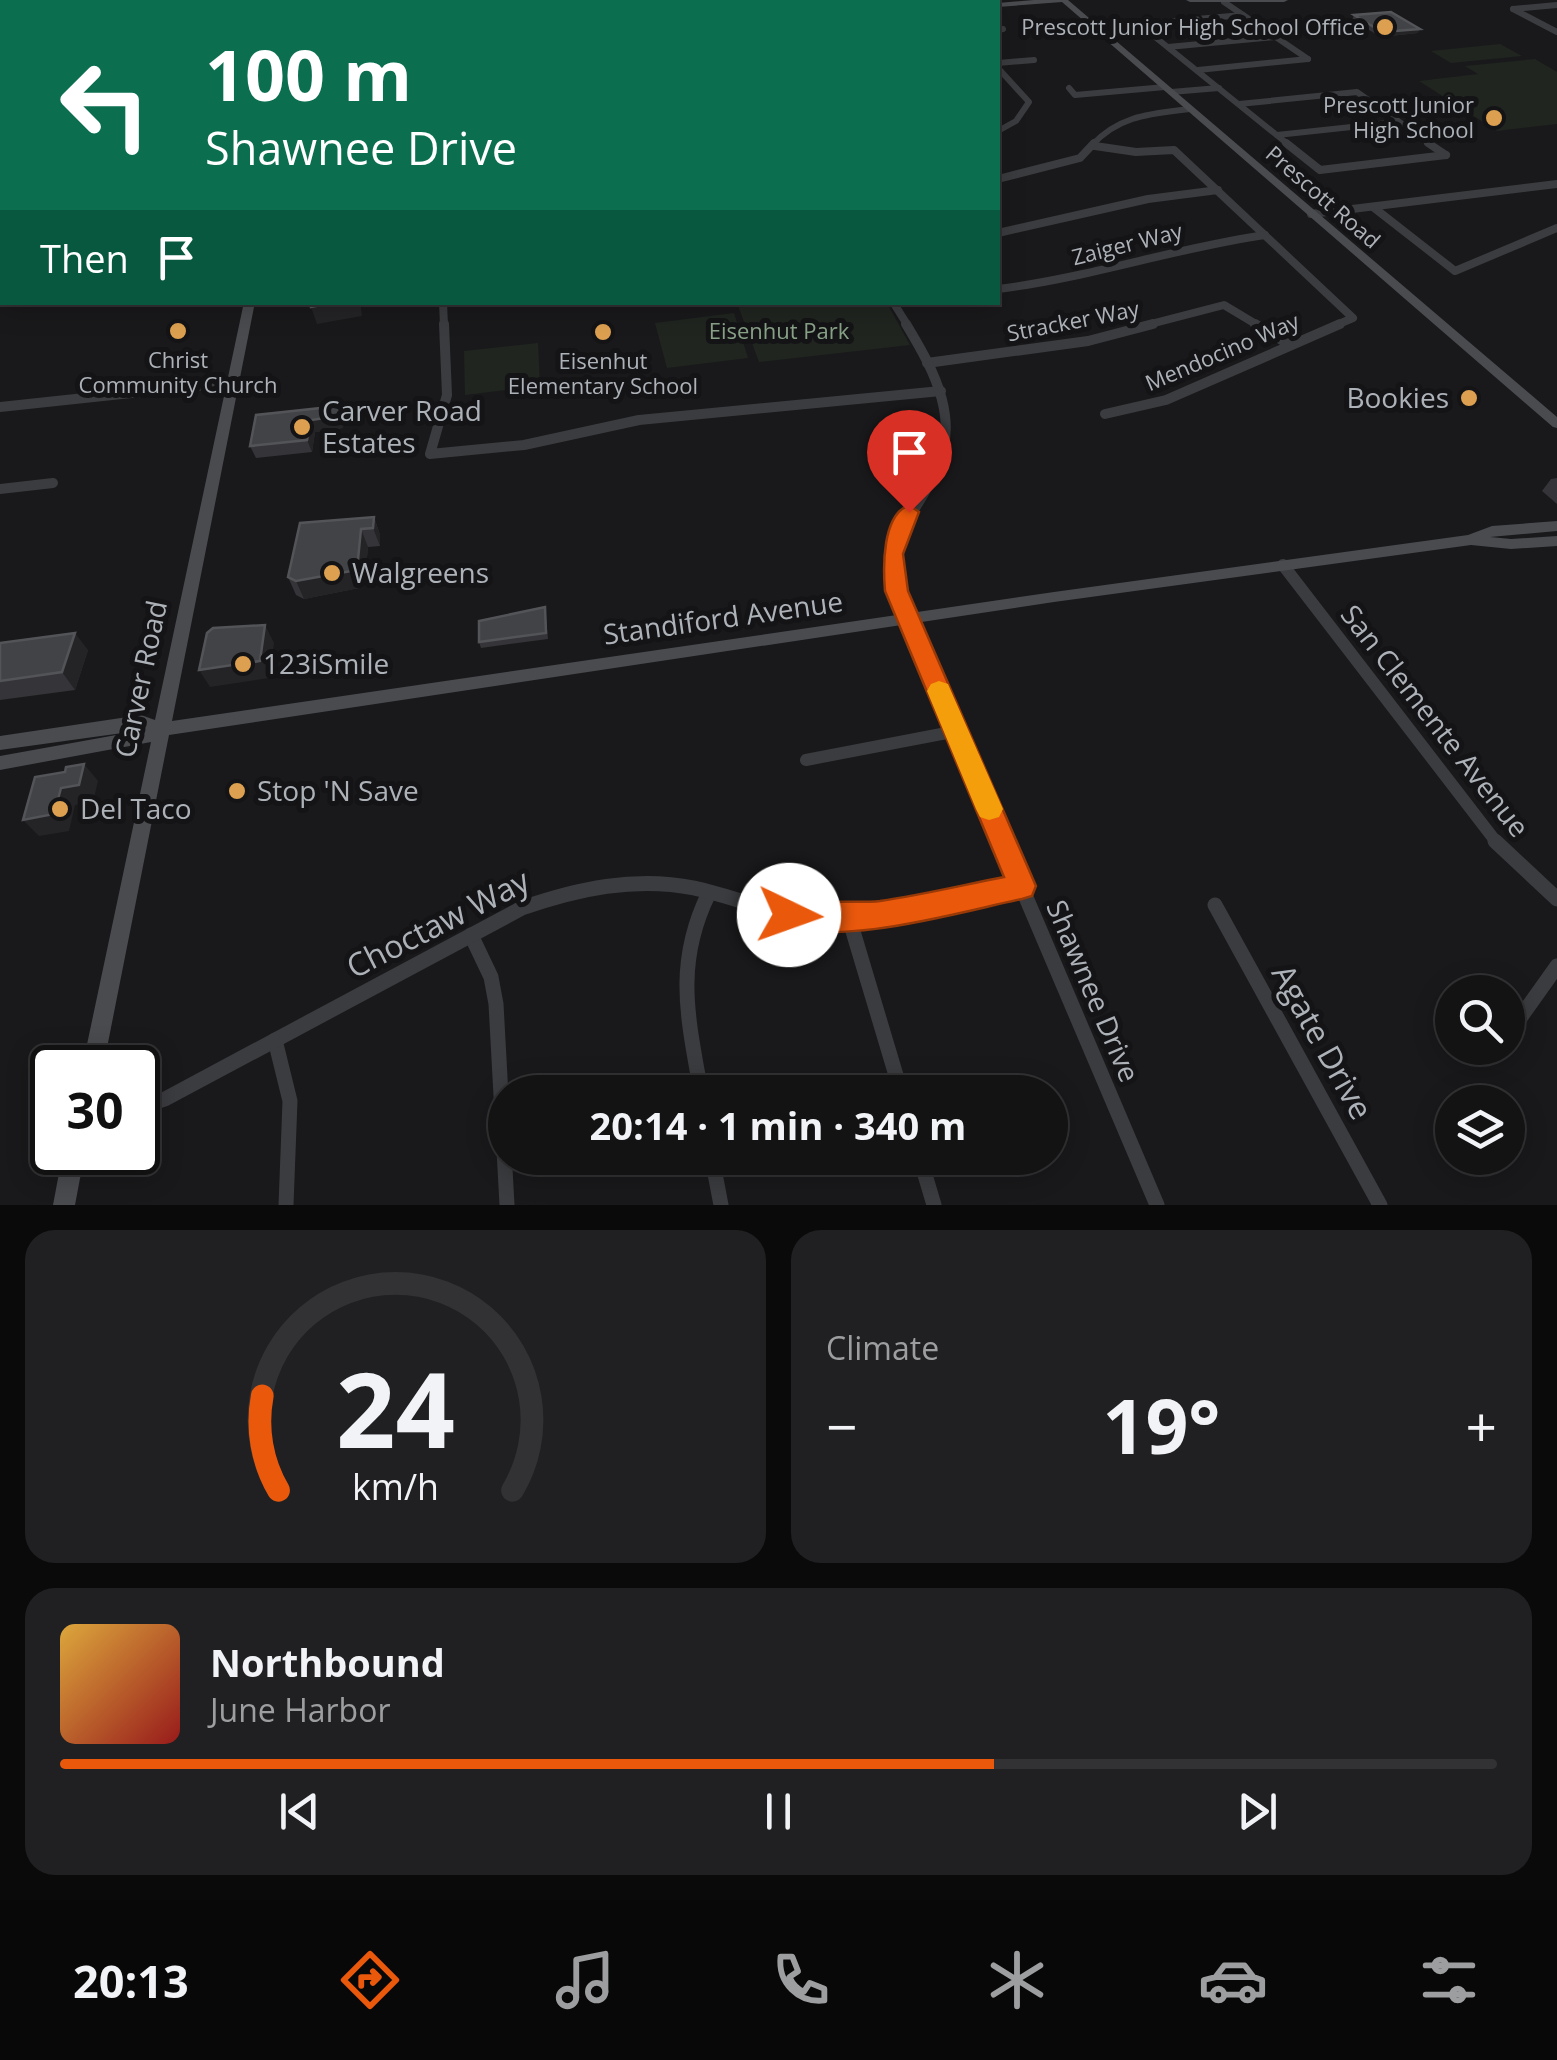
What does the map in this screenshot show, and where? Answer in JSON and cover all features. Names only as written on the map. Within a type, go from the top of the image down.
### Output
[{"type":"main road","points":[[1000,5],[1063,0]]},
{"type":"main road","name":"Prescott Road","points":[[1063,0],[1557,424]]},
{"type":"main road","points":[[1190,0],[1284,0]]},
{"type":"main road","name":"Carver Road","points":[[97,1045],[249,305]]},
{"type":"main road","name":"Standiford Avenue","points":[[1471,540],[1492,531],[1557,526]]},
{"type":"main road","name":"Standiford Avenue","points":[[0,763],[142,739],[162,728],[1283,565],[1471,540],[1511,544],[1557,541]]},
{"type":"main road","name":"Standiford Avenue","points":[[0,744],[141,722],[162,728]]},
{"type":"main road","points":[[64,1205],[70,1175]]},
{"type":"street","points":[[1198,70],[1308,59],[1224,2]]},
{"type":"street","points":[[1557,5],[1513,9],[1557,32]]},
{"type":"street","points":[[1239,104],[1357,92],[1446,155],[1320,170],[1140,24],[1243,15]]},
{"type":"street","points":[[1168,47],[1275,36]]},
{"type":"street","points":[[1000,66],[1034,60]]},
{"type":"street","points":[[1000,68],[1029,102],[1016,120],[1000,131]]},
{"type":"street","points":[[1069,88],[1076,94],[1219,88]]},
{"type":"street","points":[[1000,179],[1067,164],[1095,146],[1106,130],[1126,118],[1190,108]]},
{"type":"street","points":[[1277,135],[1398,122]]},
{"type":"street","points":[[1095,146],[1136,152],[1174,150],[1265,235]]},
{"type":"street","points":[[1312,214],[1557,184]]},
{"type":"street","points":[[1000,233],[1148,199],[1218,190]]},
{"type":"street","points":[[1373,206],[1455,271],[1467,270],[1557,228]]},
{"type":"street","name":"Zaiger Way","points":[[1000,289],[1040,284],[1196,245],[1265,235]]},
{"type":"street","name":"Mendocino Way","points":[[1104,414],[1166,400],[1353,318],[1265,235]]},
{"type":"street","points":[[443,305],[447,395],[430,454],[524,444],[639,420],[941,391]]},
{"type":"street","name":"Shawnee Drive","points":[[894,305],[941,391],[948,427],[942,464],[901,525],[892,554],[896,591],[1157,1205]]},
{"type":"street","name":"Stracker Way","points":[[926,362],[1088,340],[1224,305],[1290,345]]},
{"type":"street","points":[[0,407],[234,382]]},
{"type":"street","points":[[0,488],[53,483]]},
{"type":"street","name":"San Clemente Avenue","points":[[1283,565],[1486,830],[1509,857],[1557,899]]},
{"type":"street","points":[[806,760],[957,731]]},
{"type":"street","name":"Choctaw Way","points":[[160,1101],[522,908],[581,889],[644,883],[709,893],[789,915],[849,918],[1022,886]]},
{"type":"street","points":[[699,1075],[684,973],[690,930],[709,893]]},
{"type":"street","name":"Agate Drive","points":[[1215,905],[1380,1205]]},
{"type":"street","points":[[849,918],[895,1075]]},
{"type":"street","points":[[472,934],[491,977],[496,1004],[507,1205]]},
{"type":"street","points":[[1525,1010],[1557,966]]},
{"type":"street","points":[[275,1040],[290,1085],[292,1118],[286,1205]]},
{"type":"street","points":[[715,1175],[720,1205]]},
{"type":"street","points":[[925,1175],[934,1205]]},
{"type":"green space","points":[[1500,44],[1522,56],[1451,63],[1431,51]]},
{"type":"green space","points":[[1535,59],[1557,72],[1557,124],[1497,131],[1419,81],[1478,74],[1465,66]]},
{"type":"green space","name":"Eisenhut Park","points":[[738,305],[888,305],[910,345],[759,362]]},
{"type":"green space","points":[[734,313],[748,358],[667,368],[655,323]]},
{"type":"green space","points":[[538,343],[540,386],[465,395],[464,351]]},
{"type":"building","name":"Prescott Junior High School Office","points":[[1391,12],[1420,29],[1382,32],[1354,15]]},
{"type":"building","points":[[340,406],[339,416],[311,420],[307,440],[250,446],[256,415]]},
{"type":"building","points":[[374,517],[373,528],[361,529],[357,570],[296,581],[288,577],[300,523]]},
{"type":"building","points":[[545,607],[546,633],[479,642],[479,621]]},
{"type":"building","points":[[265,625],[260,661],[199,670],[207,633],[213,628]]},
{"type":"building","points":[[75,633],[62,672],[0,681],[0,643]]},
{"type":"building","points":[[84,764],[79,785],[61,788],[54,814],[23,820],[35,777]]},
{"type":"slow traffic","points":[[939,691],[989,809]]},
{"type":"place","name":"Prescott Junior High School Office","points":[[1385,27]]},
{"type":"place","name":"Prescott Junior High School","points":[[1494,118]]},
{"type":"place","name":"Christ Community Church","points":[[178,331]]},
{"type":"place","name":"Eisenhut Elementary School","points":[[603,332]]},
{"type":"place","name":"Bookies","points":[[1469,398]]},
{"type":"place","name":"Carver Road Estates","points":[[302,427]]},
{"type":"place","name":"Walgreens","points":[[332,573]]},
{"type":"place","name":"123iSmile","points":[[243,664]]},
{"type":"place","name":"Stop 'N Save","points":[[237,791]]},
{"type":"place","name":"Del Taco","points":[[60,809]]},
{"type":"route","points":[[789,915],[849,918],[1022,886],[896,591],[892,554],[898,531],[909,512]]}]
